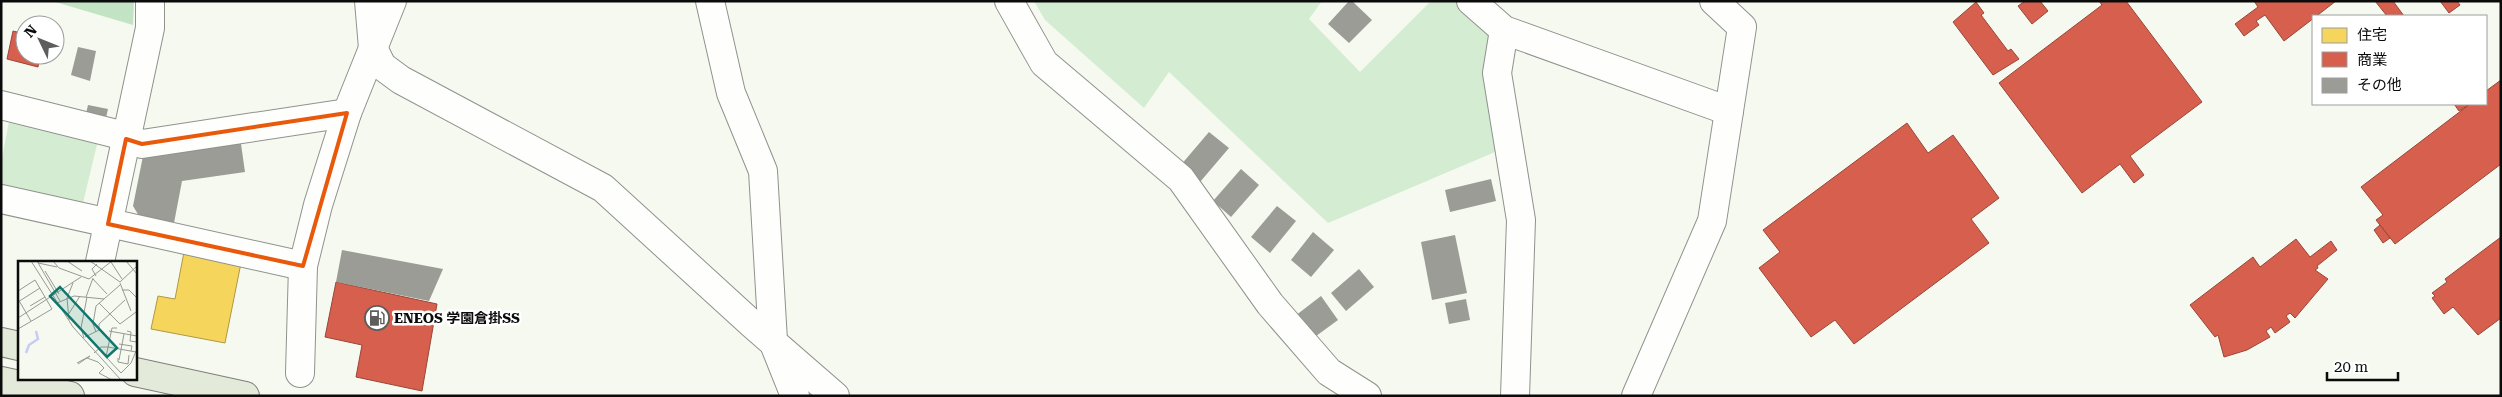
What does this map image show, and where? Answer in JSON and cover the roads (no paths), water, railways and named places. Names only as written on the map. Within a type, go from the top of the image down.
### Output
[{"type":"main road","points":[[1,342],[18,346]]},
{"type":"main road","points":[[136,372],[245,396]]},
{"type":"main road","points":[[1,381],[70,396]]},
{"type":"street","points":[[100,261],[150,28],[150,1]]},
{"type":"street","points":[[368,1],[373,48],[382,66],[401,80],[603,188],[835,396]]},
{"type":"street","points":[[300,373],[303,266],[318,205],[346,113],[392,1]]},
{"type":"street","points":[[710,1],[731,93],[763,171],[773,341],[795,396]]},
{"type":"street","points":[[1009,1],[1044,63],[1181,179],[1270,304],[1329,372],[1367,396]]},
{"type":"street","points":[[1471,1],[1504,30],[1729,110]]},
{"type":"street","points":[[1636,396],[1712,221],[1742,27],[1714,1]]},
{"type":"street","points":[[1504,30],[1497,73],[1521,220],[1516,396]]},
{"type":"street","points":[[1,105],[113,133],[142,144],[346,113]]},
{"type":"street","points":[[1,199],[303,266]]},
{"type":"street","points":[[70,396],[74,380]]},
{"type":"place","name":"ENEOS 学園倉掛SS","points":[[377,318]]}]
